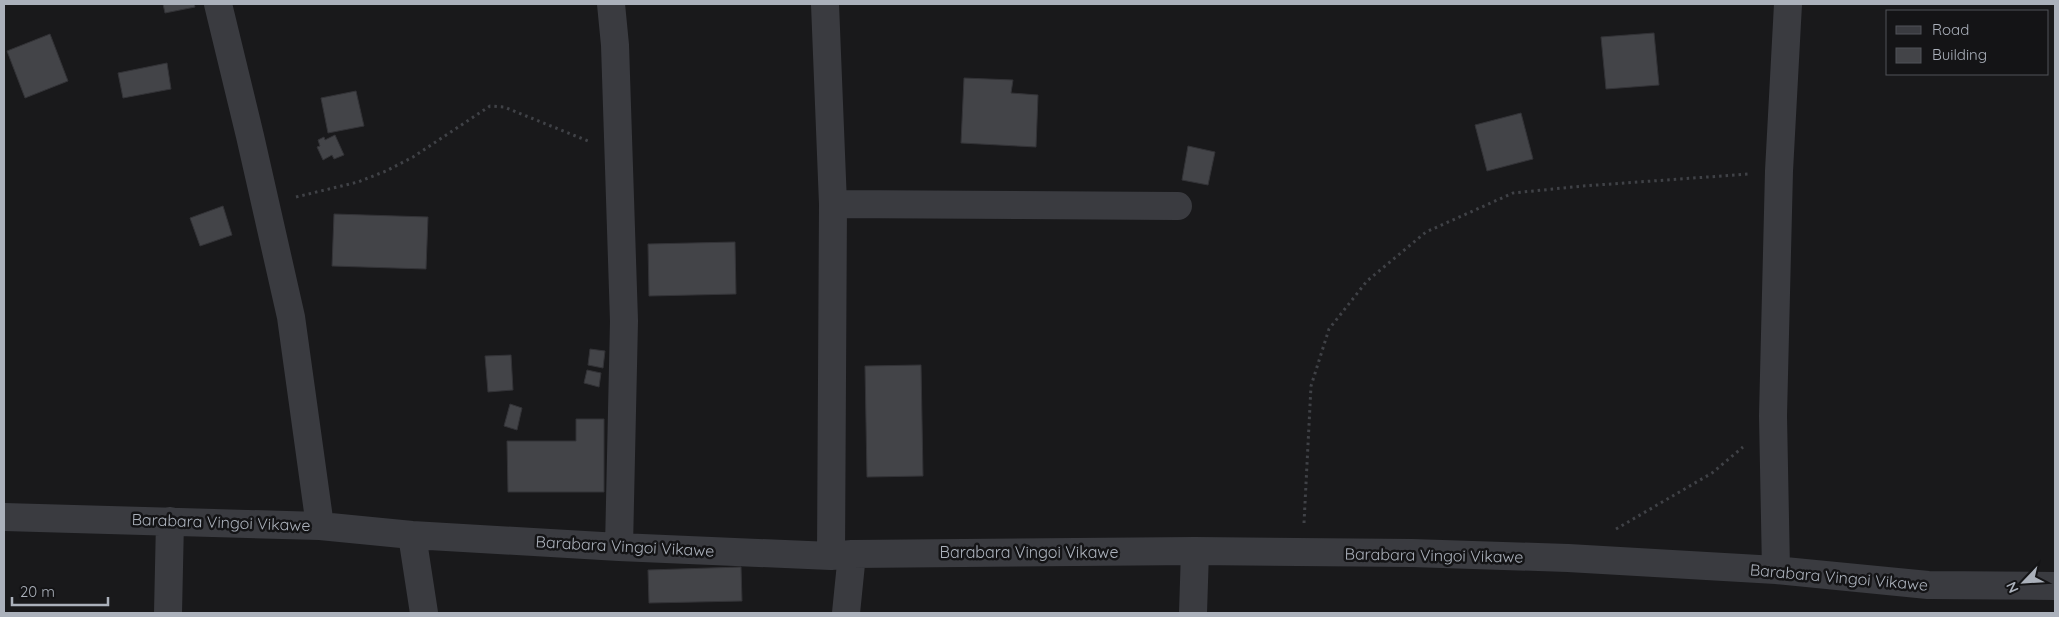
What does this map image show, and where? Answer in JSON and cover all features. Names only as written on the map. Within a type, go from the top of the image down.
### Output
[{"type":"street","points":[[218,4],[291,316],[320,526]]},
{"type":"street","points":[[611,4],[615,45],[624,321],[619,547]]},
{"type":"street","points":[[825,4],[834,204],[841,555],[846,613]]},
{"type":"street","points":[[1776,570],[1773,416],[1779,171],[1789,5]]},
{"type":"street","points":[[834,204],[1178,206]]},
{"type":"street","name":"Barabara Vingoi Vikawe","points":[[4,517],[320,526],[412,535],[619,547],[841,555],[1195,551],[1412,553],[1568,558],[1776,570],[1928,585],[2055,586]]},
{"type":"street","points":[[168,613],[170,521]]},
{"type":"street","points":[[412,535],[424,613]]},
{"type":"street","points":[[1193,613],[1195,551]]},
{"type":"path","points":[[266,204],[358,182],[386,171],[413,157],[490,106],[504,107],[618,153]]},
{"type":"path","points":[[1303,552],[1312,386],[1329,328],[1368,281],[1426,232],[1513,193],[1779,171]]},
{"type":"path","points":[[1611,532],[1712,473],[1749,442],[1773,416]]},
{"type":"building","points":[[163,4],[194,4],[195,7],[165,13]]},
{"type":"building","points":[[1654,33],[1659,85],[1606,89],[1601,37]]},
{"type":"building","points":[[50,34],[68,81],[25,98],[7,51]]},
{"type":"building","points":[[167,63],[171,89],[123,98],[118,73]]},
{"type":"building","points":[[964,78],[1013,80],[1011,93],[1038,95],[1036,147],[961,143]]},
{"type":"building","points":[[356,91],[364,126],[328,133],[321,98]]},
{"type":"building","points":[[1521,113],[1533,159],[1487,171],[1475,125]]},
{"type":"building","points":[[335,135],[344,155],[334,159],[332,155],[323,160],[317,147],[320,146],[318,140],[324,137],[325,140]]},
{"type":"building","points":[[1188,146],[1215,152],[1208,185],[1182,180]]},
{"type":"building","points":[[223,206],[232,235],[200,246],[190,218]]},
{"type":"building","points":[[334,214],[428,217],[426,269],[332,266]]},
{"type":"building","points":[[735,242],[736,294],[649,296],[648,244]]},
{"type":"building","points":[[590,349],[605,351],[603,368],[588,365]]},
{"type":"building","points":[[511,355],[513,390],[488,392],[485,356]]},
{"type":"building","points":[[921,365],[923,476],[867,477],[865,366]]},
{"type":"building","points":[[587,370],[601,373],[599,387],[584,383]]},
{"type":"building","points":[[510,404],[522,408],[517,430],[504,426]]},
{"type":"building","points":[[576,419],[604,419],[604,492],[508,492],[507,441],[576,441]]},
{"type":"building","points":[[741,567],[742,601],[649,603],[648,570]]}]
